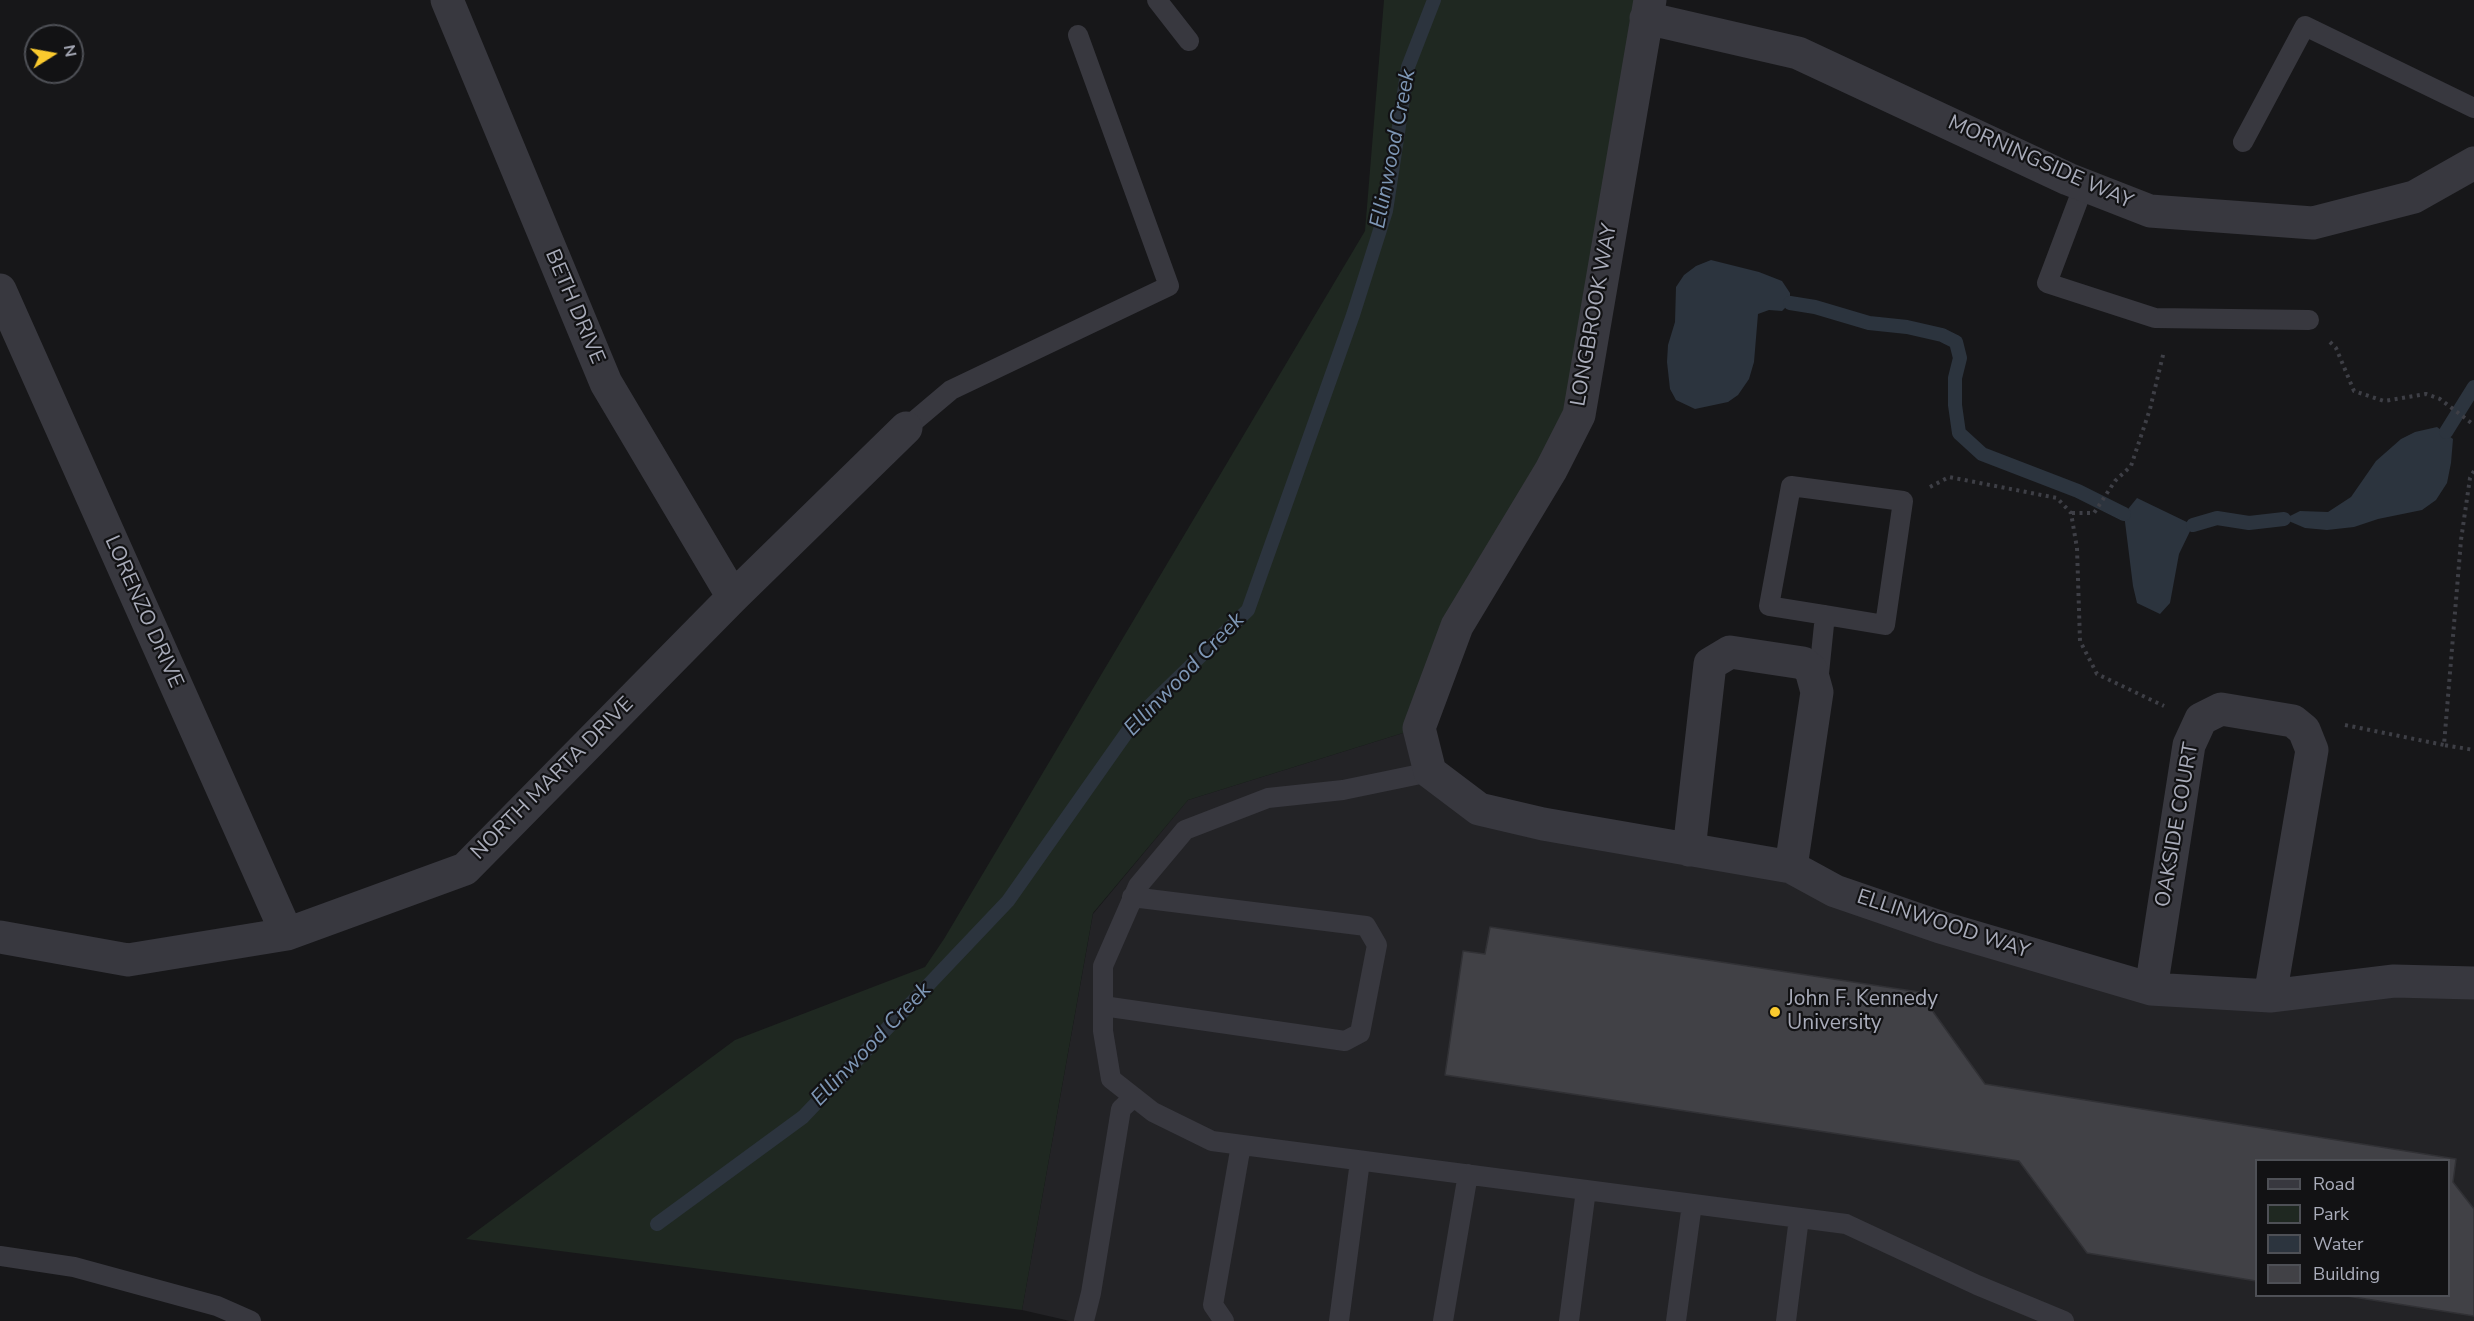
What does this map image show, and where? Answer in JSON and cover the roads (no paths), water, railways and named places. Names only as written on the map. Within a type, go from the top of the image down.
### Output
[{"type":"street","name":"BETH DRIVE","points":[[447,0],[606,383],[733,597]]},
{"type":"street","name":"MORNINGSIDE WAY","points":[[1648,9],[1798,52],[2084,185],[2150,211],[2313,223],[2414,197],[2474,163]]},
{"type":"street","name":"LONGBROOK WAY","points":[[1430,772],[1419,728],[1457,626],[1551,470],[1579,415],[1648,9]]},
{"type":"street","name":"LORENZO DRIVE","points":[[0,290],[287,934]]},
{"type":"street","name":"NORTH MARTA DRIVE","points":[[0,937],[128,960],[287,934],[465,869],[733,597],[906,428]]},
{"type":"street","points":[[1689,850],[1710,664],[1730,652],[1803,663],[1811,670],[1817,692],[1791,867]]},
{"type":"street","name":"OAKSIDE COURT","points":[[2151,989],[2189,745],[2201,719],[2221,709],[2293,721],[2304,730],[2312,750],[2270,996]]},
{"type":"street","name":"ELLINWOOD WAY","points":[[1430,772],[1479,809],[1543,824],[1791,867],[1835,891],[1940,927],[2151,989],[2270,996],[2394,981],[2474,983]]},
{"type":"lane","points":[[1157,0],[1189,41]]},
{"type":"lane","points":[[2243,142],[2305,26],[2474,108]]},
{"type":"lane","points":[[906,428],[951,390],[1169,286],[1078,35]]},
{"type":"lane","points":[[2084,185],[2047,283],[2155,318],[2308,320]]},
{"type":"lane","points":[[1791,486],[1902,501],[1885,625],[1825,615],[1768,606],[1791,486]]},
{"type":"lane","points":[[1817,692],[1825,615]]},
{"type":"lane","points":[[1430,772],[1343,790],[1268,798],[1185,830],[1138,886],[1103,966],[1103,1032],[1111,1079],[1153,1112],[1212,1141],[1846,1224],[1977,1285],[2064,1321]]},
{"type":"lane","points":[[1103,1006],[1345,1041],[1360,1032],[1377,945],[1366,926],[1132,897]]},
{"type":"lane","points":[[1084,1321],[1091,1293],[1121,1109],[1134,1097]]},
{"type":"lane","points":[[1224,1321],[1213,1305],[1241,1144]]},
{"type":"lane","points":[[1339,1321],[1360,1161]]},
{"type":"lane","points":[[1443,1321],[1468,1174]]},
{"type":"lane","points":[[1569,1321],[1586,1190]]},
{"type":"lane","points":[[1676,1321],[1692,1204]]},
{"type":"lane","points":[[1786,1321],[1799,1218]]},
{"type":"lane","points":[[0,1256],[74,1267],[217,1306],[251,1321]]},
{"type":"water","points":[[1711,260],[1759,272],[1782,281],[1790,293],[1790,303],[1782,311],[1769,310],[1758,314],[1754,362],[1749,379],[1738,395],[1728,402],[1695,409],[1676,400],[1670,389],[1668,345],[1675,322],[1676,287],[1684,275],[1696,266]]},
{"type":"water","points":[[2437,427],[2453,439],[2451,463],[2447,483],[2436,500],[2422,510],[2378,519],[2354,527],[2327,530],[2305,528],[2284,519],[2300,511],[2328,512],[2351,497],[2376,461],[2401,439],[2415,432]]},
{"type":"water","points":[[2137,498],[2193,525],[2179,554],[2170,603],[2160,614],[2137,603],[2133,586],[2124,514]]},
{"type":"waterway","name":"Ellinwood Creek","points":[[657,1224],[803,1117],[1008,901],[1137,718],[1248,610],[1353,315],[1386,211],[1408,67],[1434,0]]},
{"type":"waterway","points":[[1790,303],[1815,307],[1869,323],[1907,327],[1942,335],[1956,342],[1960,358],[1955,378],[1955,405],[1959,433],[1982,454],[2078,491],[2124,514]]},
{"type":"waterway","points":[[2446,432],[2474,387]]},
{"type":"waterway","points":[[2193,525],[2217,518],[2249,523],[2284,519]]},
{"type":"place","name":"John F. Kennedy University","points":[[1775,1012]]}]
